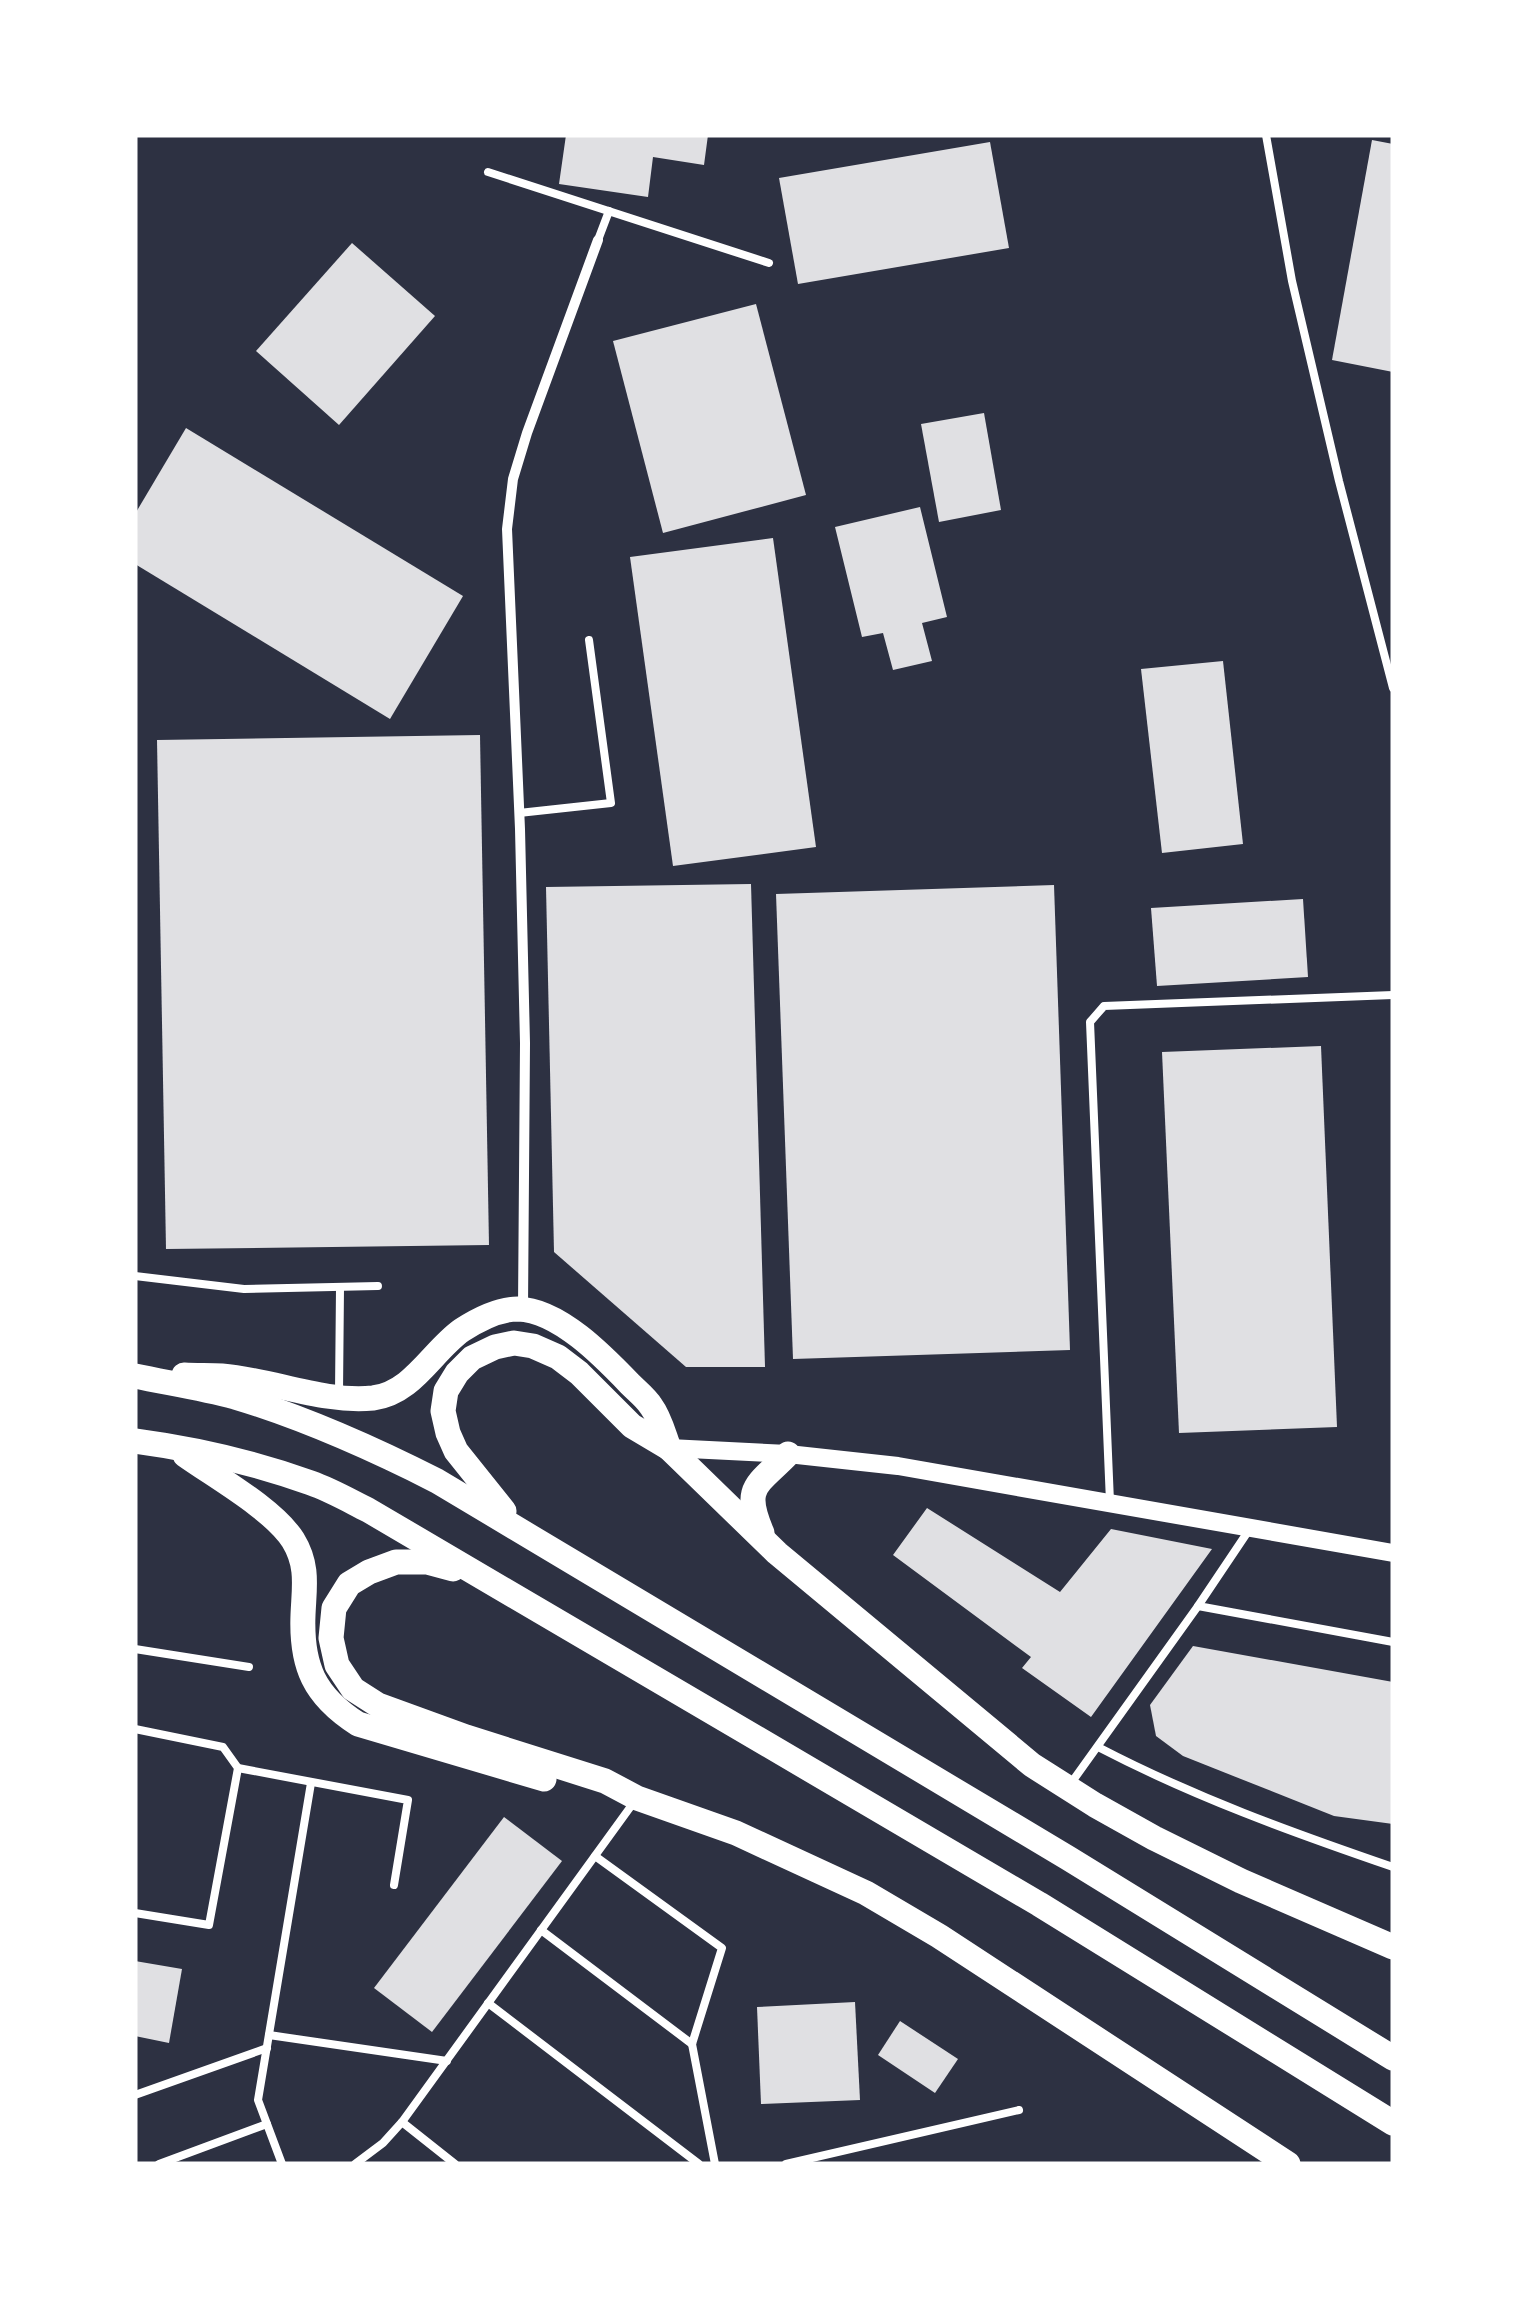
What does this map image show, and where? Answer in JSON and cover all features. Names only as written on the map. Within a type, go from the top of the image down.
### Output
[{"type":"main road","points":[[135,1376],[223,1376],[373,1398],[393,1392],[411,1380],[443,1345],[485,1316],[523,1309],[572,1331],[599,1352],[652,1408],[669,1448]]},
{"type":"main road","points":[[517,1527],[456,1451],[443,1411],[446,1391],[472,1358],[514,1343],[558,1357],[579,1373],[632,1426],[669,1448],[766,1542],[1032,1765],[1154,1838],[1241,1881],[1393,1947]]},
{"type":"main road","points":[[135,1376],[232,1396],[298,1418],[438,1480],[1393,2058]]},
{"type":"main road","points":[[135,1441],[263,1468],[315,1485],[368,1510],[1038,1904],[1393,2123]]},
{"type":"main road","points":[[172,1446],[278,1522],[294,1541],[306,1588],[306,1661],[316,1686],[335,1710],[358,1724],[417,1742],[601,1795],[637,1798]]},
{"type":"main road","points":[[766,1542],[752,1501],[767,1472],[788,1454]]},
{"type":"main road","points":[[478,1574],[427,1562],[396,1562],[349,1584],[334,1608],[331,1638],[337,1665],[353,1689],[378,1705],[606,1781],[637,1798],[736,1833],[866,1893],[1288,2164]]},
{"type":"street","points":[[523,1309],[525,1042],[507,529],[513,478],[526,433],[598,240]]},
{"type":"street","points":[[669,1448],[788,1454],[898,1466],[1393,1553]]},
{"type":"lane","points":[[1266,135],[1292,281],[1393,688]]},
{"type":"lane","points":[[488,172],[769,263]]},
{"type":"lane","points":[[598,240],[608,211]]},
{"type":"lane","points":[[519,813],[611,803],[589,640]]},
{"type":"lane","points":[[1110,1505],[1090,1022],[1104,1006],[1393,995]]},
{"type":"lane","points":[[135,1276],[244,1289],[378,1286]]},
{"type":"lane","points":[[339,1396],[340,1288]]},
{"type":"lane","points":[[1067,1788],[1251,1527]]},
{"type":"lane","points":[[1198,1606],[1393,1642]]},
{"type":"lane","points":[[135,1649],[249,1667]]},
{"type":"lane","points":[[135,1729],[223,1747],[238,1768],[408,1800],[394,1885]]},
{"type":"lane","points":[[1098,1747],[1156,1778],[1220,1805],[1393,1867]]},
{"type":"lane","points":[[135,1912],[209,1925],[238,1768]]},
{"type":"lane","points":[[282,2164],[258,2100],[311,1782]]},
{"type":"lane","points":[[358,2163],[402,2122],[637,1798]]},
{"type":"lane","points":[[595,1856],[722,1948],[692,2044],[716,2164]]},
{"type":"lane","points":[[541,1930],[692,2044]]},
{"type":"lane","points":[[488,2003],[698,2164]]},
{"type":"lane","points":[[270,2034],[447,2061]]},
{"type":"lane","points":[[135,2095],[267,2048]]},
{"type":"lane","points":[[786,2164],[1019,2110]]},
{"type":"lane","points":[[402,2122],[455,2164]]},
{"type":"lane","points":[[159,2164],[267,2124]]},
{"type":"building","points":[[566,135],[708,135],[704,165],[653,157],[648,197],[559,184]]},
{"type":"building","points":[[1372,140],[1393,144],[1393,372],[1332,360]]},
{"type":"building","points":[[990,142],[1009,248],[798,284],[779,178]]},
{"type":"building","points":[[352,243],[435,316],[339,425],[256,351]]},
{"type":"building","points":[[756,304],[806,495],[663,533],[613,341]]},
{"type":"building","points":[[984,413],[1001,510],[939,522],[921,424]]},
{"type":"building","points":[[186,428],[463,596],[390,719],[135,564],[135,514]]},
{"type":"building","points":[[920,507],[947,617],[922,623],[932,661],[893,670],[883,633],[862,637],[835,527]]},
{"type":"building","points":[[773,538],[816,847],[673,866],[630,557]]},
{"type":"building","points":[[1223,661],[1243,844],[1162,853],[1141,669]]},
{"type":"building","points":[[480,735],[489,1245],[166,1249],[157,740]]},
{"type":"building","points":[[751,884],[765,1367],[686,1367],[554,1252],[546,887]]},
{"type":"building","points":[[1054,885],[1070,1350],[793,1359],[776,894]]},
{"type":"building","points":[[1303,899],[1308,977],[1157,986],[1151,908]]},
{"type":"building","points":[[1321,1046],[1337,1427],[1179,1433],[1162,1052]]},
{"type":"building","points":[[927,1508],[1060,1592],[1111,1529],[1212,1549],[1091,1717],[1022,1668],[1031,1657],[893,1555]]},
{"type":"building","points":[[1193,1646],[1393,1682],[1393,1824],[1334,1816],[1183,1756],[1156,1736],[1150,1705]]},
{"type":"building","points":[[504,1817],[562,1861],[432,2032],[374,1988]]},
{"type":"building","points":[[135,1961],[182,1969],[169,2043],[135,2036]]},
{"type":"building","points":[[855,2002],[860,2100],[761,2104],[757,2007]]},
{"type":"building","points":[[900,2021],[958,2059],[935,2093],[878,2055]]}]
